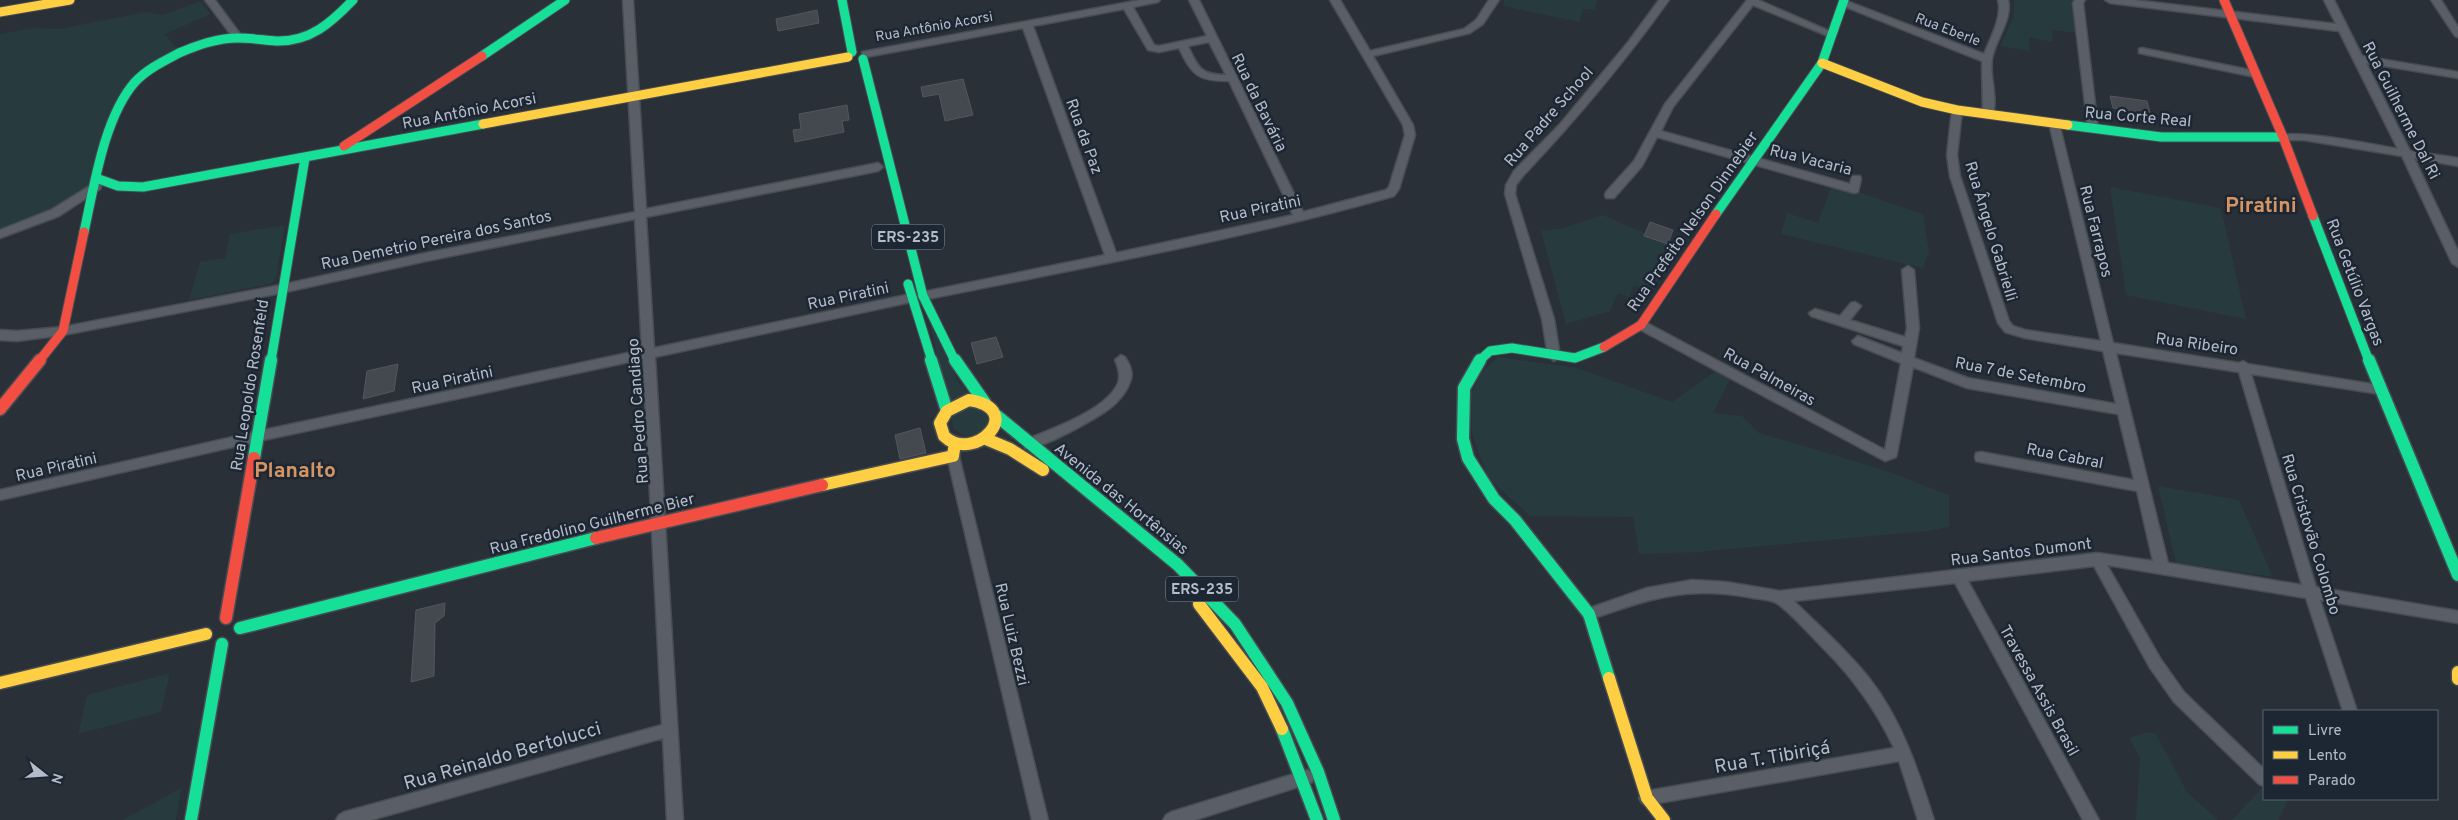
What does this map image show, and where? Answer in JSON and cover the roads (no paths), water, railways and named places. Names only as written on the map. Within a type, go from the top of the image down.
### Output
[{"type":"street","points":[[0,12],[70,0]]},
{"type":"street","points":[[210,0],[238,38]]},
{"type":"street","points":[[0,409],[63,331],[96,182],[120,104],[134,83],[159,63],[188,49],[211,41],[238,38],[280,41],[308,38],[330,25],[353,0]]},
{"type":"street","points":[[330,153],[387,120],[565,0]]},
{"type":"street","name":"Rua Pedro Candiago","points":[[628,0],[660,522],[675,820]]},
{"type":"street","name":"ERS-235","points":[[842,0],[947,410],[942,416],[941,430],[954,450]]},
{"type":"street","name":"ERS-235","points":[[851,0],[857,56],[878,167],[917,297],[957,364],[996,416]]},
{"type":"street","name":"Rua Antônio Acorsi","points":[[96,182],[118,186],[143,187],[1155,0]]},
{"type":"street","name":"Rua da Bavária","points":[[1194,0],[1300,217]]},
{"type":"street","name":"Rua Piratini","points":[[0,495],[259,436],[650,355],[917,297],[1112,258],[1384,197],[1394,188],[1410,135],[1408,125],[1335,0]]},
{"type":"street","points":[[1366,55],[1467,31],[1480,22],[1494,0]]},
{"type":"street","name":"Rua Padre School","points":[[1554,356],[1548,319],[1510,194],[1511,185],[1518,174],[1558,133],[1591,94],[1664,0]]},
{"type":"street","points":[[1988,114],[1987,59],[2003,15],[2005,7],[2003,0]]},
{"type":"street","points":[[2110,0],[2141,2],[2342,28]]},
{"type":"street","name":"Rua Getúlio Vargas","points":[[2224,0],[2283,137],[2380,389],[2458,575]]},
{"type":"street","name":"Rua Guilherme Dal Ri","points":[[2329,0],[2406,153],[2458,263]]},
{"type":"street","points":[[2436,0],[2458,34]]},
{"type":"street","points":[[1610,196],[1638,163],[1669,106],[1752,1],[1831,34]]},
{"type":"street","points":[[2079,1],[2093,129]]},
{"type":"street","name":"Rua Prefeito Nelson Dinnebier","points":[[1664,820],[1647,798],[1589,614],[1515,520],[1494,499],[1468,458],[1462,439],[1464,388],[1478,360],[1490,351],[1512,348],[1575,358],[1588,355],[1614,343],[1641,325],[1752,161],[1822,63],[1844,2]]},
{"type":"street","name":"Rua Eberle","points":[[1844,2],[1987,59]]},
{"type":"street","points":[[1127,5],[1148,46],[1159,49],[1212,38]]},
{"type":"street","name":"Rua da Paz","points":[[1028,24],[1112,258]]},
{"type":"street","points":[[1182,44],[1196,72],[1209,79],[1232,78]]},
{"type":"street","points":[[2142,51],[2255,74]]},
{"type":"street","points":[[2359,59],[2458,75]]},
{"type":"street","name":"Rua Corte Real","points":[[1822,63],[1922,102],[1956,110],[2161,137],[2304,137],[2458,162]]},
{"type":"street","name":"Rua Ângelo Gabrielli","points":[[1956,110],[1952,155],[1955,176],[1991,288],[2004,323],[2009,329]]},
{"type":"street","name":"Rua Farrapos","points":[[2054,123],[2109,347]]},
{"type":"street","points":[[1656,133],[1752,161]]},
{"type":"street","name":"Rua Leopoldo Rosenfeld","points":[[215,625],[259,436],[281,289],[306,158]]},
{"type":"street","name":"Rua Vacaria","points":[[1752,161],[1854,189],[1856,179]]},
{"type":"street","name":"Rua Demetrio Pereira dos Santos","points":[[0,335],[17,336],[63,331],[281,289],[640,214],[878,167]]},
{"type":"street","points":[[0,234],[55,213],[96,182]]},
{"type":"street","points":[[1908,270],[1914,316],[1914,328],[1909,343],[1908,360]]},
{"type":"street","points":[[1842,322],[1855,306]]},
{"type":"street","points":[[1815,313],[1909,343]]},
{"type":"street","name":"Rua Palmeiras","points":[[1641,325],[1882,456],[1892,453],[1908,360]]},
{"type":"street","name":"Rua Ribeiro","points":[[2009,329],[2025,334],[2243,366],[2380,389]]},
{"type":"street","name":"Rua 7 de Setembro","points":[[1858,341],[1967,383],[2123,410]]},
{"type":"street","points":[[2109,347],[2162,568]]},
{"type":"street","points":[[1030,444],[1085,417],[1117,395],[1124,382],[1125,369],[1121,360]]},
{"type":"street","name":"Rua Cristovão Colombo","points":[[2243,366],[2311,593],[2350,710]]},
{"type":"street","points":[[947,410],[960,402],[969,400],[985,403]]},
{"type":"street","points":[[954,450],[986,439],[995,428],[996,416]]},
{"type":"street","name":"Avenida das Hortênsias","points":[[996,416],[1178,565],[1235,624],[1287,703],[1318,772],[1334,820]]},
{"type":"street","name":"Avenida das Hortênsias","points":[[986,439],[1032,461],[1174,579],[1222,632],[1262,687],[1277,715],[1318,820]]},
{"type":"street","name":"Rua Fredolino Guilherme Bier","points":[[240,628],[954,450]]},
{"type":"street","name":"Rua Luiz Bezzi","points":[[954,450],[1040,820]]},
{"type":"street","name":"Rua Cabral","points":[[1981,457],[2142,487]]},
{"type":"street","points":[[2097,559],[2155,662],[2179,697],[2263,778]]},
{"type":"street","name":"Rua Santos Dumont","points":[[1589,614],[1643,594],[1679,587],[1729,588],[1780,597],[2097,559],[2125,560],[2162,568],[2458,617]]},
{"type":"street","name":"Travessa Assis Brasil","points":[[1959,577],[2091,820]]},
{"type":"street","points":[[1780,597],[1833,648],[1864,683],[1884,714],[1904,753],[1926,820]]},
{"type":"street","points":[[0,683],[215,625],[239,621],[240,628],[233,638],[222,644],[211,644],[206,639],[215,625]]},
{"type":"street","points":[[191,820],[222,644]]},
{"type":"street","points":[[2458,672],[2458,679]]},
{"type":"street","name":"Rua Reinaldo Bertolucci","points":[[344,820],[671,729]]},
{"type":"street","name":"Rua T. Tibiriçá","points":[[1647,798],[1904,753]]},
{"type":"street","points":[[1171,820],[1302,779],[1318,772]]},
{"type":"district","name":"Piratini","points":[[2261,205]]},
{"type":"district","name":"Planalto","points":[[295,470]]}]
